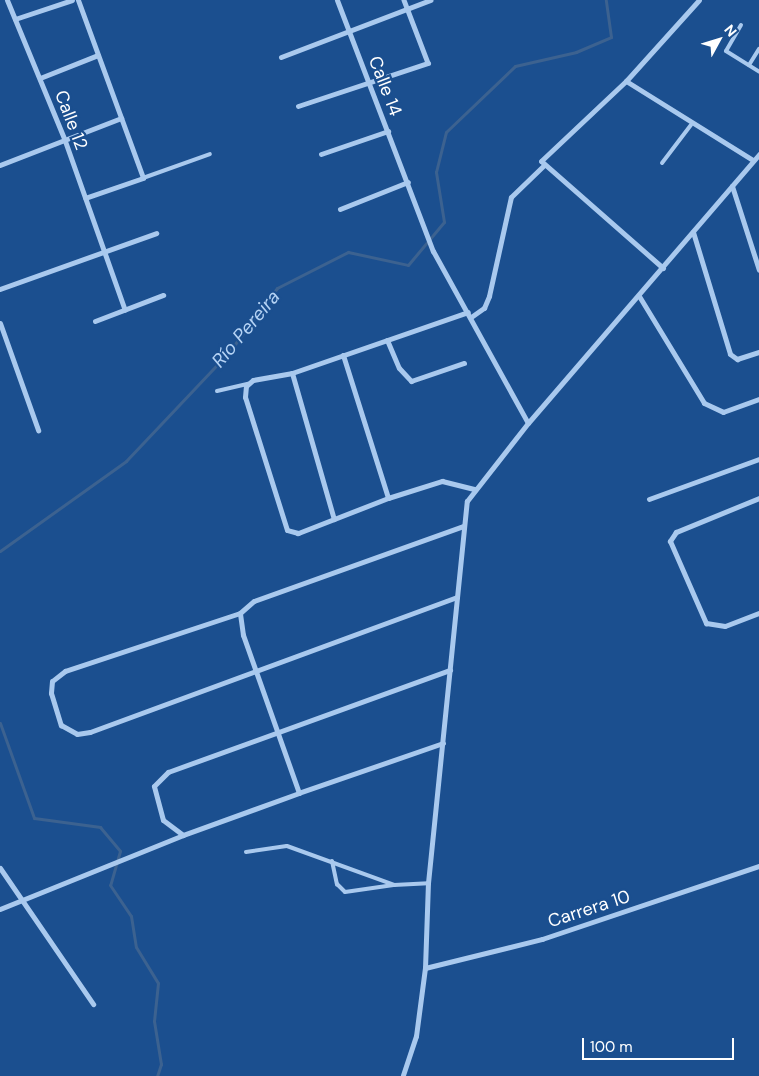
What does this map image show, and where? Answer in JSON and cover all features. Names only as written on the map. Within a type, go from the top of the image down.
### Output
[{"type":"street","name":"Calle 12","points":[[7,0],[65,141],[125,310]]},
{"type":"street","points":[[15,19],[72,0]]},
{"type":"street","points":[[78,0],[143,178],[85,198]]},
{"type":"street","name":"Calle 14","points":[[337,0],[433,251],[528,423]]},
{"type":"street","points":[[298,106],[428,63],[404,0]]},
{"type":"street","points":[[281,57],[350,34],[430,0]]},
{"type":"street","points":[[471,317],[484,308],[489,296],[512,197],[543,166],[543,158],[626,81],[699,0]]},
{"type":"street","points":[[40,78],[98,55]]},
{"type":"street","points":[[626,81],[690,125],[753,160]]},
{"type":"street","points":[[0,165],[122,118]]},
{"type":"street","points":[[320,154],[388,131]]},
{"type":"street","points":[[403,1075],[416,1036],[425,968],[428,883],[467,501],[528,423],[759,154]]},
{"type":"street","points":[[543,166],[663,268]]},
{"type":"street","points":[[340,209],[408,182]]},
{"type":"street","points":[[732,186],[759,270]]},
{"type":"street","points":[[693,232],[730,354],[737,360],[759,352]]},
{"type":"street","points":[[0,289],[156,233]]},
{"type":"street","points":[[95,321],[163,296]]},
{"type":"street","points":[[639,296],[704,403],[723,412],[759,398]]},
{"type":"street","points":[[468,312],[292,373],[248,384],[245,397],[283,526],[295,533],[388,498],[442,481],[476,489]]},
{"type":"street","points":[[0,323],[38,430]]},
{"type":"street","points":[[388,340],[399,368],[411,381],[464,363]]},
{"type":"street","points":[[343,356],[388,498]]},
{"type":"street","points":[[292,373],[334,519]]},
{"type":"street","points":[[650,499],[759,459]]},
{"type":"street","points":[[759,498],[676,532],[670,541],[706,623],[725,626],[759,613]]},
{"type":"street","points":[[457,597],[77,734],[62,726],[51,694],[52,680],[65,671],[240,614],[254,601],[463,526]]},
{"type":"street","points":[[240,614],[243,635],[257,670],[299,793]]},
{"type":"street","points":[[183,835],[164,820],[154,786],[159,777],[278,735],[450,670]]},
{"type":"street","points":[[0,909],[183,835],[443,744]]},
{"type":"street","name":"Carrera 10","points":[[425,968],[542,939],[759,866]]},
{"type":"street","points":[[0,868],[93,1004]]},
{"type":"lane","points":[[741,25],[726,51],[759,72]]},
{"type":"lane","points":[[749,65],[759,49]]},
{"type":"lane","points":[[662,163],[690,125]]},
{"type":"lane","points":[[143,178],[210,154]]},
{"type":"lane","points":[[217,391],[248,384]]},
{"type":"lane","points":[[246,852],[287,846],[394,885]]},
{"type":"lane","points":[[332,861],[337,884],[345,892],[394,885],[428,883]]},
{"type":"waterway","name":"Río Pereira","points":[[0,551],[126,461],[229,352],[277,288],[348,252],[408,265],[444,222],[436,172],[446,132],[515,66],[576,52],[611,37],[606,0]]},
{"type":"waterway","name":"Río Pereira","points":[[0,723],[34,818],[100,827],[120,851],[110,885],[131,916],[136,947],[158,983],[154,1021],[161,1064],[157,1076]]}]
